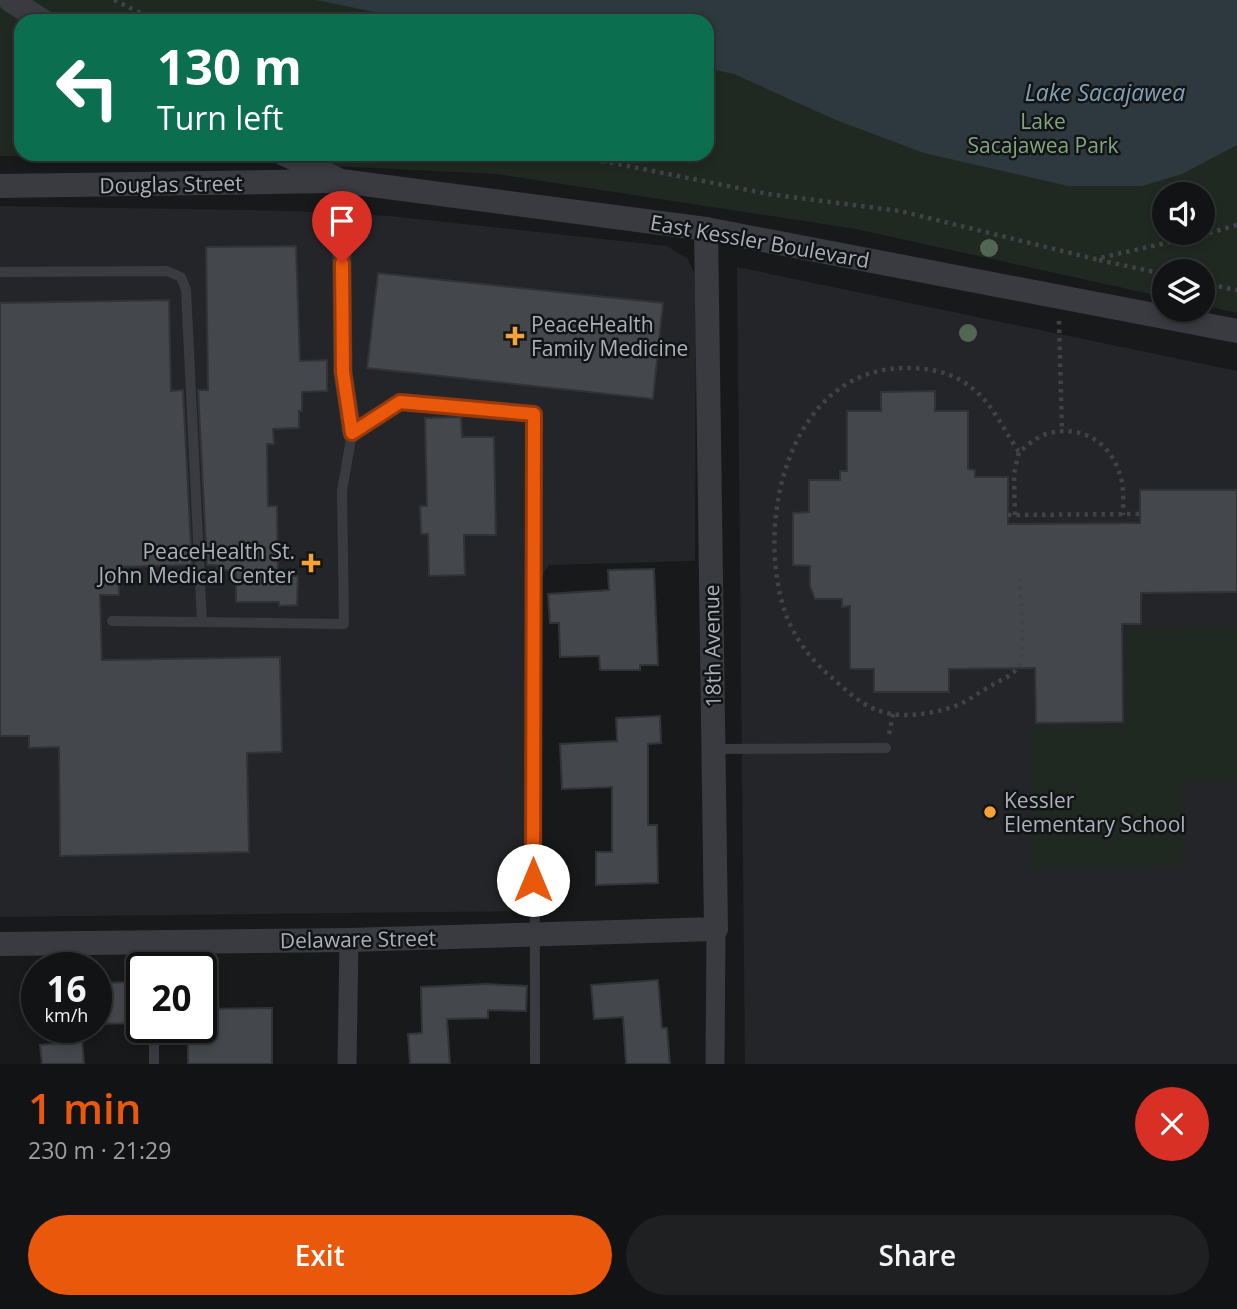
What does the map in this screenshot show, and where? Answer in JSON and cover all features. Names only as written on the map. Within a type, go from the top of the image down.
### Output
[{"type":"street","points":[[10,0],[32,14]]},
{"type":"street","name":"East Kessler Boulevard","points":[[299,161],[341,181],[706,229],[1237,331]]},
{"type":"street","points":[[341,181],[343,372],[352,433]]},
{"type":"street","name":"Douglas Street","points":[[0,186],[341,181]]},
{"type":"street","name":"18th Avenue","points":[[706,229],[716,929],[715,1064]]},
{"type":"street","name":"Delaware Street","points":[[0,944],[349,940],[716,929]]},
{"type":"street","points":[[347,1064],[349,940]]},
{"type":"lane","points":[[0,272],[167,271],[181,277],[186,290],[202,622]]},
{"type":"lane","points":[[113,621],[344,624],[342,491],[352,433],[400,402],[534,414],[535,1064]]},
{"type":"lane","points":[[713,749],[886,748]]},
{"type":"lane","points":[[153,942],[153,952]]},
{"type":"lane","points":[[154,1043],[154,1064]]},
{"type":"path","points":[[114,0],[143,14]]},
{"type":"path","points":[[599,161],[768,194],[900,211],[1152,271]]},
{"type":"path","points":[[1095,259],[1237,225]]},
{"type":"path","points":[[1215,286],[1237,290]]},
{"type":"path","points":[[1058,296],[1062,432]]},
{"type":"path","points":[[1018,452],[975,390],[954,375],[918,368],[888,368],[855,378],[831,394],[807,420],[794,447],[782,479],[777,504],[775,552],[778,584],[785,613],[794,632],[818,666],[868,707],[892,714],[924,713],[959,705],[1012,675],[1021,660],[1020,578]]},
{"type":"path","points":[[1015,515],[1014,474],[1018,452],[1044,434],[1076,430],[1094,438],[1108,451],[1118,467],[1123,485],[1123,514]]},
{"type":"path","points":[[1008,515],[1140,514]]},
{"type":"shaded area","name":"PeaceHealth St. John Medical Center","points":[[0,206],[293,211],[389,216],[667,246],[688,259],[696,277],[695,561],[549,565],[526,600],[528,911],[0,917]]},
{"type":"shaded area","name":"Kessler Elementary School","points":[[737,267],[1237,371],[1237,1064],[745,1064]]},
{"type":"green space","name":"Lake Sacajawea Park","points":[[0,0],[1237,0],[1237,313],[1215,308],[1215,259],[1152,259],[1152,294],[856,229],[497,174],[225,161],[714,161],[714,14],[14,14],[14,156],[0,156]]},
{"type":"green space","points":[[1237,627],[1237,781],[1183,782],[1184,865],[1032,867],[1030,728],[1127,726],[1126,629]]},
{"type":"water","name":"Lake Sacajawea","points":[[316,0],[1237,0],[1237,145],[1182,174],[1142,186],[1068,186],[924,153],[836,120],[734,74],[714,70],[714,14],[385,14]]},
{"type":"building","points":[[296,246],[300,361],[327,360],[327,391],[302,392],[299,428],[273,429],[274,444],[267,444],[268,506],[277,506],[278,576],[298,576],[297,605],[279,606],[279,602],[236,602],[236,570],[218,570],[217,565],[207,565],[198,390],[208,390],[206,247]]},
{"type":"building","name":"PeaceHealth Family Medicine","points":[[378,273],[663,303],[653,399],[367,368]]},
{"type":"building","points":[[169,300],[171,391],[183,390],[192,565],[119,567],[119,595],[100,595],[102,660],[280,657],[282,752],[247,753],[249,852],[60,856],[59,747],[29,748],[29,736],[0,736],[0,303]]},
{"type":"building","points":[[935,391],[935,411],[968,411],[968,469],[975,470],[975,477],[1008,477],[1008,524],[1140,523],[1140,490],[1237,490],[1237,592],[1141,593],[1141,624],[1122,624],[1123,722],[1036,723],[1035,668],[949,669],[949,692],[874,692],[874,669],[850,669],[850,606],[842,607],[842,599],[815,599],[810,586],[810,566],[793,565],[793,513],[809,512],[809,480],[840,480],[840,471],[847,471],[847,411],[881,411],[881,392]]},
{"type":"building","points":[[461,417],[462,437],[494,437],[496,535],[464,535],[465,575],[429,576],[428,534],[421,534],[420,506],[427,506],[425,418]]},
{"type":"building","points":[[654,569],[658,665],[640,665],[640,670],[600,670],[599,656],[560,657],[559,623],[550,623],[548,594],[609,590],[608,570]]},
{"type":"building","points":[[660,716],[661,743],[648,744],[648,825],[657,825],[658,883],[596,885],[596,852],[612,852],[612,787],[562,789],[560,744],[617,741],[616,718]]},
{"type":"building","points":[[658,980],[662,1028],[667,1028],[670,1064],[626,1064],[623,1017],[594,1019],[591,985]]},
{"type":"building","points":[[126,982],[126,1023],[112,1024],[112,983]]},
{"type":"building","points":[[487,984],[527,986],[526,1011],[488,1010],[488,1018],[447,1019],[450,1064],[410,1064],[408,1034],[422,1033],[421,987]]},
{"type":"building","points":[[272,1008],[272,1064],[188,1064],[188,1043],[217,1043],[217,1009]]},
{"type":"building","points":[[82,1043],[84,1064],[42,1064],[40,1045]]},
{"type":"place","name":"PeaceHealth Family Medicine","points":[[515,336]]},
{"type":"place","name":"PeaceHealth St. John Medical Center","points":[[311,563]]},
{"type":"place","name":"Kessler Elementary School","points":[[990,812]]},
{"type":"route","points":[[342,263],[343,372],[352,433],[400,402],[534,414],[533,880]]}]
